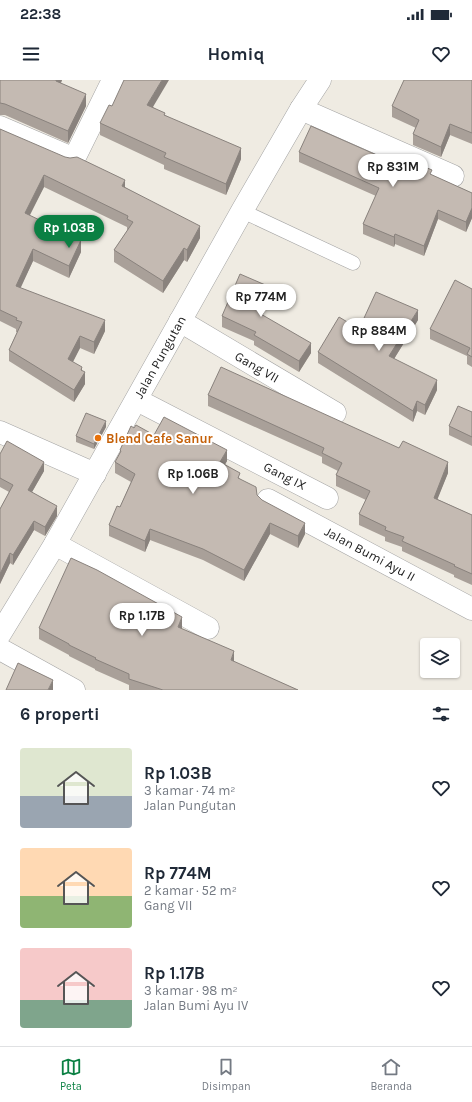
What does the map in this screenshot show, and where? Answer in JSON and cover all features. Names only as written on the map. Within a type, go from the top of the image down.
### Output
[{"type":"street","points":[[0,127],[75,158],[113,80]]},
{"type":"street","name":"Jalan Pungutan","points":[[0,634],[55,544],[242,211],[301,109],[320,80]]},
{"type":"street","points":[[301,109],[453,176]]},
{"type":"street","name":"Gang VII","points":[[180,321],[335,413]]},
{"type":"street","name":"Gang IX","points":[[137,400],[327,498]]},
{"type":"street","points":[[0,432],[95,474]]},
{"type":"street","name":"Jalan Bumi Ayu II","points":[[268,500],[472,609]]},
{"type":"street","points":[[55,544],[208,628]]},
{"type":"street","points":[[0,649],[74,690]]},
{"type":"lane","points":[[242,211],[353,263]]},
{"type":"building","points":[[0,80],[56,80],[86,94],[68,131],[0,103]]},
{"type":"building","points":[[124,80],[162,80],[147,105],[165,113],[164,115],[241,148],[226,184],[164,157],[166,153],[100,123],[109,105],[112,106]]},
{"type":"building","points":[[404,80],[472,80],[472,133],[450,124],[441,147],[413,134],[419,120],[392,106]]},
{"type":"building","points":[[311,126],[397,164],[399,160],[402,161],[404,158],[432,170],[430,174],[472,193],[472,208],[466,222],[438,210],[424,246],[395,234],[394,237],[363,224],[379,188],[299,152]]},
{"type":"building","points":[[0,129],[65,157],[77,157],[125,180],[122,186],[200,226],[187,250],[184,248],[163,281],[114,250],[133,222],[127,219],[128,216],[44,175],[25,213],[81,240],[69,266],[33,249],[16,286],[105,320],[94,342],[80,336],[68,359],[82,367],[81,370],[85,372],[74,390],[9,350],[22,322],[0,310]]},
{"type":"building","points":[[240,274],[270,287],[259,313],[311,343],[299,361],[254,335],[256,332],[222,316]]},
{"type":"building","points":[[455,280],[472,289],[472,357],[467,354],[470,348],[430,329]]},
{"type":"building","points":[[376,292],[418,310],[389,356],[437,380],[425,405],[417,401],[413,411],[318,352],[339,317],[359,329]]},
{"type":"building","points":[[221,367],[399,448],[403,441],[448,462],[434,498],[472,515],[472,574],[402,541],[404,537],[385,530],[386,527],[359,514],[370,491],[336,475],[342,463],[322,453],[324,448],[208,395]]},
{"type":"building","points":[[458,406],[472,412],[472,437],[449,426]]},
{"type":"building","points":[[86,413],[106,421],[94,444],[76,436]]},
{"type":"building","points":[[164,417],[227,450],[220,462],[240,473],[238,478],[256,487],[257,495],[262,500],[305,523],[298,536],[270,523],[244,570],[203,549],[150,529],[145,541],[109,525],[117,506],[120,507],[135,474],[115,462],[131,426],[134,428],[136,425],[154,435]]},
{"type":"building","points":[[7,441],[44,462],[28,490],[57,506],[45,527],[34,521],[13,555],[10,553],[0,574],[0,509],[13,485],[0,478],[0,454]]},
{"type":"building","points":[[71,558],[97,570],[182,617],[178,627],[234,651],[231,660],[298,690],[163,690],[129,679],[129,674],[95,659],[96,658],[39,628]]},
{"type":"building","points":[[18,663],[53,680],[48,690],[6,690]]},
{"type":"place","name":"Blend Cafe Sanur","points":[[98,438]]}]
